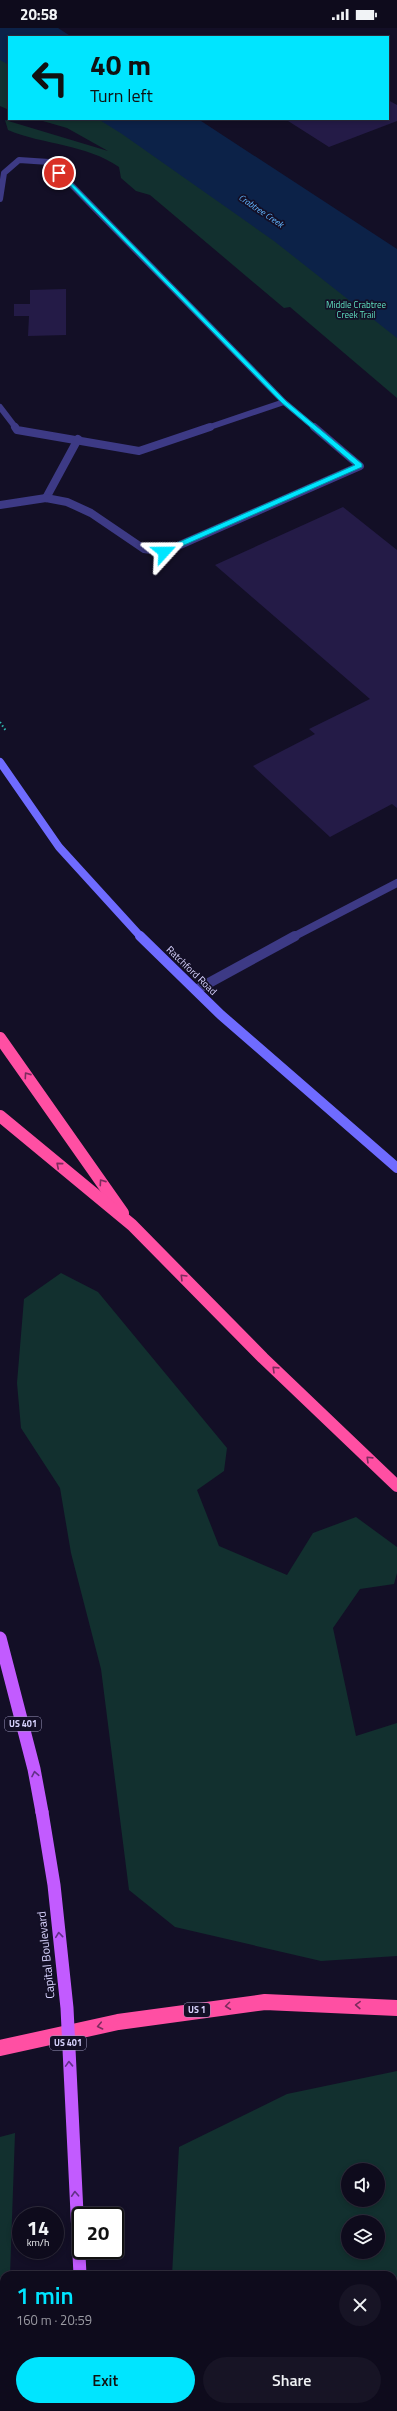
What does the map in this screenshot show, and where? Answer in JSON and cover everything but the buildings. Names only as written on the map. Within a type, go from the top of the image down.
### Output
[{"type":"highway","points":[[0,1038],[132,1226]]},
{"type":"highway","points":[[0,1116],[132,1226],[263,1358],[397,1486]]},
{"type":"highway","name":"US 1","points":[[0,2048],[118,2022],[265,2002],[370,2005],[397,2008]]},
{"type":"main road","name":"Capital Boulevard","points":[[0,1638],[34,1769],[54,1885],[67,2008],[80,2271]]},
{"type":"street","name":"Ratchford Road","points":[[0,762],[59,846],[127,923],[196,990],[286,1072],[397,1168]]},
{"type":"lane","points":[[0,199],[4,173],[19,160],[49,162],[284,402],[360,466],[164,552],[144,549],[91,513],[67,502],[46,498],[0,504]]},
{"type":"lane","points":[[0,407],[17,430],[139,451],[284,402]]},
{"type":"lane","points":[[46,498],[78,440]]},
{"type":"lane","points":[[196,990],[335,914],[397,883]]},
{"type":"green space","points":[[0,31],[8,38],[8,110],[0,106]]},
{"type":"green space","name":"Middle Crabtree Creek Trail","points":[[5,120],[108,151],[67,128],[39,120],[141,120],[397,288],[397,398],[290,307],[284,308],[150,195],[136,191],[121,178],[119,167],[106,159],[79,149],[36,139],[8,130]]},
{"type":"green space","points":[[61,1273],[98,1292],[227,1448],[224,1471],[197,1490],[219,1546],[287,1575],[313,1533],[356,1517],[397,1547],[397,1573],[394,1584],[360,1589],[333,1628],[356,1736],[397,1723],[397,1956],[321,1961],[175,1927],[129,1890],[101,1669],[71,1553],[60,1488],[21,1428],[17,1383],[24,1299]]},
{"type":"green space","points":[[397,2071],[397,2271],[172,2271],[179,2147],[287,2094]]},
{"type":"green space","points":[[15,2133],[10,2271],[0,2271],[0,2137]]},
{"type":"water","points":[[0,28],[58,28],[70,36],[8,36],[8,64],[0,60]]},
{"type":"water","name":"Crabtree Creek","points":[[100,120],[200,120],[397,249],[397,338],[274,241],[122,134]]},
{"type":"route","points":[[59,173],[284,402],[360,466],[164,552]]}]
